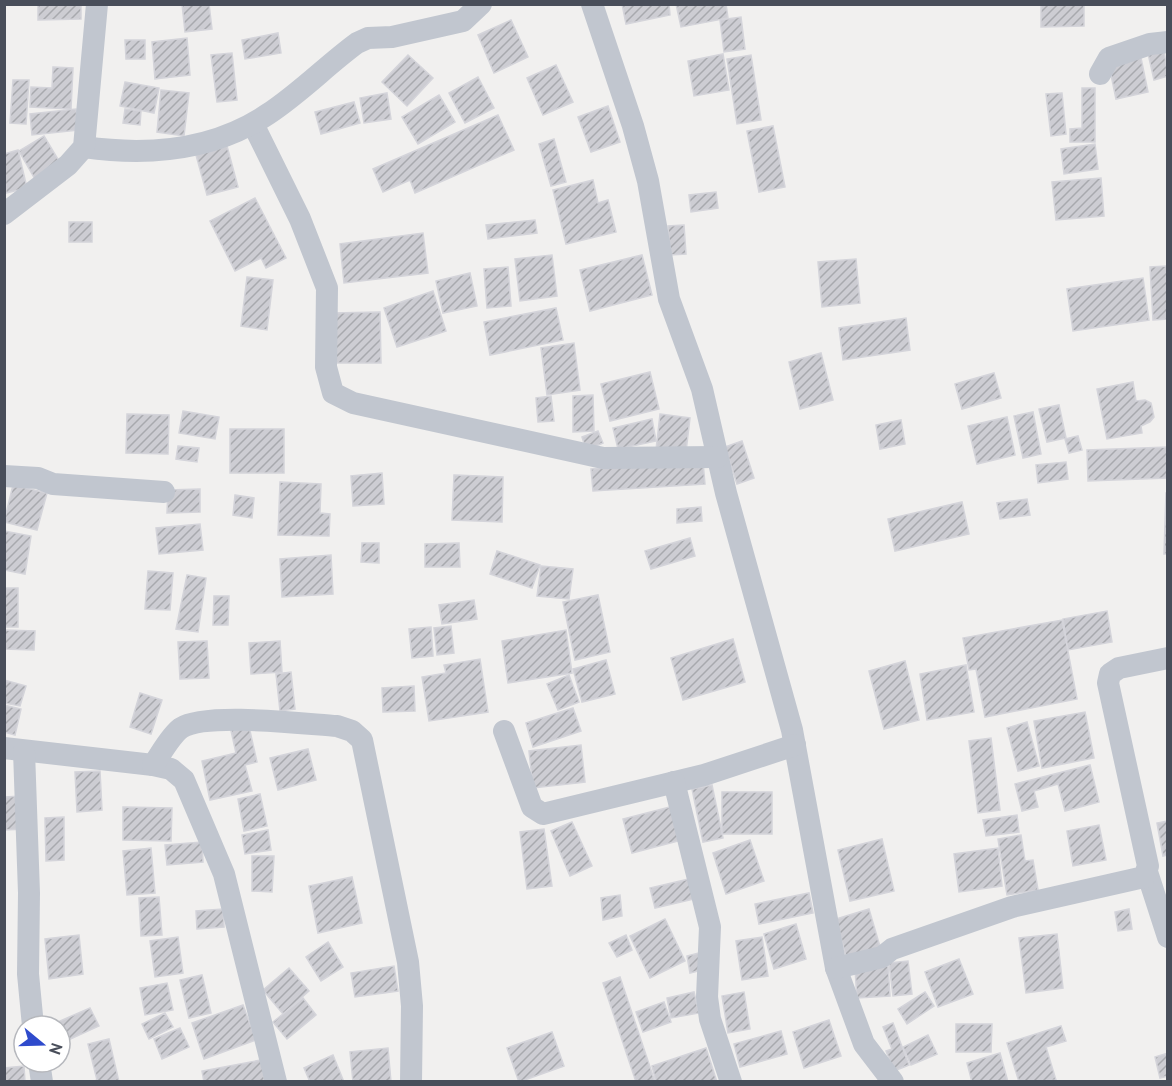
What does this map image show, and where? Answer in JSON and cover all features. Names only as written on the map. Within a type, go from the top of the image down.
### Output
[{"type":"street","points":[[4,214],[68,165],[84,147],[97,4]]},
{"type":"street","points":[[84,147],[127,153],[192,146],[229,136],[270,113],[357,43],[368,38],[392,37],[463,21],[481,4]]},
{"type":"street","points":[[592,4],[633,126],[648,181],[669,299],[702,389],[717,457],[795,745],[836,968],[864,1044],[893,1082]]},
{"type":"street","points":[[1100,74],[1109,58],[1167,42]]},
{"type":"street","points":[[253,124],[300,219],[327,288],[326,367],[333,393],[353,403],[603,458],[717,457]]},
{"type":"street","points":[[4,476],[38,478],[53,484],[164,492]]},
{"type":"street","points":[[1167,658],[1119,668],[1110,674],[1108,683],[1148,866],[1147,872],[1167,937]]},
{"type":"street","points":[[153,765],[180,729],[196,722],[337,726],[352,731],[362,740],[408,962],[412,1006],[411,1082]]},
{"type":"street","points":[[504,731],[532,807],[543,814],[674,782],[795,745]]},
{"type":"street","points":[[32,1014],[28,974],[29,882],[14,749],[153,765],[171,770],[184,780],[224,874],[276,1082]]},
{"type":"street","points":[[674,782],[710,927],[707,997],[710,1019],[731,1082]]},
{"type":"street","points":[[836,968],[882,957],[892,950],[1012,908],[1134,881],[1147,872]]},
{"type":"building","points":[[38,4],[81,4],[81,19],[38,20]]},
{"type":"building","points":[[182,4],[209,4],[212,29],[185,32]]},
{"type":"building","points":[[622,4],[669,4],[670,15],[626,24]]},
{"type":"building","points":[[676,4],[726,4],[728,18],[681,27]]},
{"type":"building","points":[[1041,4],[1084,4],[1084,26],[1041,27]]},
{"type":"building","points":[[741,17],[745,49],[724,52],[720,20]]},
{"type":"building","points":[[511,20],[528,57],[494,73],[478,35]]},
{"type":"building","points":[[278,33],[281,53],[245,59],[242,40]]},
{"type":"building","points":[[187,38],[190,75],[155,79],[152,42]]},
{"type":"building","points":[[125,40],[145,40],[145,59],[126,59]]},
{"type":"building","points":[[1163,45],[1168,76],[1154,80],[1147,49]]},
{"type":"building","points":[[232,53],[237,100],[217,102],[211,55]]},
{"type":"building","points":[[723,54],[729,90],[694,96],[688,61]]},
{"type":"building","points":[[408,55],[433,78],[407,106],[382,82]]},
{"type":"building","points":[[751,55],[761,120],[737,124],[727,59]]},
{"type":"building","points":[[1141,58],[1148,92],[1116,99],[1109,65]]},
{"type":"building","points":[[556,65],[573,102],[543,115],[527,78]]},
{"type":"building","points":[[53,67],[73,68],[71,109],[30,107],[31,87],[52,88]]},
{"type":"building","points":[[478,77],[494,108],[465,123],[449,93]]},
{"type":"building","points":[[13,80],[29,80],[26,124],[10,123]]},
{"type":"building","points":[[125,82],[159,88],[154,113],[120,106]]},
{"type":"building","points":[[1082,88],[1095,88],[1095,142],[1070,142],[1070,129],[1082,128]]},
{"type":"building","points":[[161,90],[189,93],[184,136],[157,132]]},
{"type":"building","points":[[387,93],[391,119],[364,123],[360,98]]},
{"type":"building","points":[[1062,93],[1066,134],[1051,136],[1046,94]]},
{"type":"building","points":[[439,95],[455,122],[418,144],[402,117]]},
{"type":"building","points":[[354,102],[360,123],[321,134],[315,112]]},
{"type":"building","points":[[608,106],[620,142],[591,152],[578,117]]},
{"type":"building","points":[[76,109],[78,130],[32,135],[30,114]]},
{"type":"building","points":[[125,109],[141,111],[140,125],[123,123]]},
{"type":"building","points":[[498,115],[514,150],[415,193],[410,180],[383,192],[373,169]]},
{"type":"building","points":[[773,126],[785,187],[759,192],[747,131]]},
{"type":"building","points":[[44,136],[62,166],[36,181],[19,151]]},
{"type":"building","points":[[554,139],[566,182],[551,186],[539,144]]},
{"type":"building","points":[[1095,144],[1098,169],[1064,174],[1061,149]]},
{"type":"building","points":[[227,146],[238,187],[207,195],[196,155]]},
{"type":"building","points":[[18,150],[27,188],[6,193],[4,154]]},
{"type":"building","points":[[1101,178],[1104,216],[1056,220],[1052,182]]},
{"type":"building","points":[[593,180],[598,203],[608,200],[616,232],[566,244],[553,190]]},
{"type":"building","points":[[716,192],[718,208],[691,212],[689,195]]},
{"type":"building","points":[[255,198],[286,258],[266,268],[261,258],[235,271],[210,221]]},
{"type":"building","points":[[535,220],[537,233],[488,239],[486,225]]},
{"type":"building","points":[[69,222],[92,222],[92,242],[69,242]]},
{"type":"building","points":[[684,225],[686,254],[670,255],[668,226]]},
{"type":"building","points":[[423,233],[428,273],[344,283],[340,244]]},
{"type":"building","points":[[552,255],[557,296],[520,301],[515,259]]},
{"type":"building","points":[[642,255],[652,295],[590,311],[580,270]]},
{"type":"building","points":[[856,259],[860,303],[822,307],[818,262]]},
{"type":"building","points":[[1167,266],[1168,319],[1153,320],[1150,267]]},
{"type":"building","points":[[508,267],[511,306],[487,308],[484,269]]},
{"type":"building","points":[[470,273],[477,306],[443,313],[436,281]]},
{"type":"building","points":[[247,277],[273,280],[267,330],[241,326]]},
{"type":"building","points":[[1143,278],[1149,320],[1073,331],[1067,289]]},
{"type":"building","points":[[433,291],[446,331],[397,347],[384,308]]},
{"type":"building","points":[[556,308],[563,340],[490,355],[484,322]]},
{"type":"building","points":[[380,312],[381,363],[333,363],[332,313]]},
{"type":"building","points":[[906,318],[910,350],[843,360],[839,328]]},
{"type":"building","points":[[574,343],[580,390],[547,395],[541,348]]},
{"type":"building","points":[[821,353],[833,400],[800,409],[789,362]]},
{"type":"building","points":[[650,372],[659,409],[610,421],[601,384]]},
{"type":"building","points":[[994,373],[1001,398],[962,409],[955,384]]},
{"type":"building","points":[[1133,382],[1136,401],[1145,400],[1151,403],[1154,417],[1150,422],[1141,426],[1142,433],[1107,439],[1097,389]]},
{"type":"building","points":[[593,395],[594,431],[573,432],[573,396]]},
{"type":"building","points":[[551,396],[554,421],[538,422],[536,398]]},
{"type":"building","points":[[1059,405],[1066,438],[1047,442],[1039,409]]},
{"type":"building","points":[[183,411],[219,417],[215,439],[179,433]]},
{"type":"building","points":[[1033,412],[1041,454],[1023,458],[1014,416]]},
{"type":"building","points":[[127,414],[169,415],[168,454],[126,453]]},
{"type":"building","points":[[660,414],[690,418],[686,452],[656,450]]},
{"type":"building","points":[[1007,417],[1015,455],[977,464],[968,426]]},
{"type":"building","points":[[652,419],[656,441],[618,449],[613,428]]},
{"type":"building","points":[[901,420],[905,444],[880,449],[876,425]]},
{"type":"building","points":[[230,429],[284,429],[284,473],[230,473]]},
{"type":"building","points":[[598,431],[603,443],[586,450],[582,437]]},
{"type":"building","points":[[1078,436],[1082,450],[1069,453],[1065,439]]},
{"type":"building","points":[[742,441],[754,478],[737,484],[725,447]]},
{"type":"building","points":[[178,446],[199,448],[197,462],[176,459]]},
{"type":"building","points":[[1168,447],[1168,478],[1088,481],[1087,450]]},
{"type":"building","points":[[703,462],[705,484],[593,491],[591,469]]},
{"type":"building","points":[[1066,462],[1068,479],[1038,483],[1036,465]]},
{"type":"building","points":[[382,473],[384,504],[353,506],[351,476]]},
{"type":"building","points":[[454,475],[503,477],[502,522],[452,520]]},
{"type":"building","points":[[280,482],[321,484],[320,513],[330,514],[329,536],[278,535]]},
{"type":"building","points":[[13,485],[47,493],[37,530],[4,522]]},
{"type":"building","points":[[200,489],[200,512],[167,513],[168,490]]},
{"type":"building","points":[[1166,493],[1168,493],[1168,554],[1164,554]]},
{"type":"building","points":[[235,495],[254,498],[252,518],[233,515]]},
{"type":"building","points":[[1027,499],[1030,515],[1000,519],[997,503]]},
{"type":"building","points":[[962,502],[969,534],[895,551],[888,519]]},
{"type":"building","points":[[701,507],[702,521],[677,523],[677,509]]},
{"type":"building","points":[[200,524],[203,550],[159,554],[156,528]]},
{"type":"building","points":[[4,531],[31,536],[25,574],[4,570]]},
{"type":"building","points":[[690,538],[695,556],[651,569],[645,551]]},
{"type":"building","points":[[362,543],[379,543],[379,563],[361,562]]},
{"type":"building","points":[[459,543],[460,567],[425,567],[425,544]]},
{"type":"building","points":[[497,551],[540,565],[532,588],[490,574]]},
{"type":"building","points":[[331,555],[333,594],[282,597],[280,559]]},
{"type":"building","points":[[541,566],[573,569],[569,599],[537,596]]},
{"type":"building","points":[[148,571],[173,573],[170,610],[145,609]]},
{"type":"building","points":[[187,575],[206,578],[198,632],[176,629]]},
{"type":"building","points":[[4,588],[18,588],[18,627],[4,627]]},
{"type":"building","points":[[598,595],[610,652],[575,660],[563,602]]},
{"type":"building","points":[[214,596],[229,596],[228,625],[213,625]]},
{"type":"building","points":[[474,600],[477,619],[442,624],[439,605]]},
{"type":"building","points":[[1107,611],[1112,642],[1068,650],[1063,619]]},
{"type":"building","points":[[1062,620],[1077,699],[985,717],[976,669],[969,670],[963,638]]},
{"type":"building","points":[[451,626],[454,653],[437,655],[434,628]]},
{"type":"building","points":[[431,627],[433,656],[412,658],[409,629]]},
{"type":"building","points":[[4,630],[35,631],[34,650],[4,649]]},
{"type":"building","points":[[566,630],[572,673],[508,683],[502,641]]},
{"type":"building","points":[[733,639],[745,682],[683,700],[671,658]]},
{"type":"building","points":[[207,641],[209,678],[180,679],[178,642]]},
{"type":"building","points":[[280,641],[282,672],[251,674],[249,643]]},
{"type":"building","points":[[480,659],[488,712],[429,721],[422,677],[446,673],[444,665]]},
{"type":"building","points":[[606,660],[615,694],[582,702],[573,669]]},
{"type":"building","points":[[905,661],[919,720],[884,729],[869,671]]},
{"type":"building","points":[[966,665],[974,712],[927,720],[920,674]]},
{"type":"building","points":[[291,672],[295,709],[280,711],[276,674]]},
{"type":"building","points":[[569,675],[579,702],[558,710],[547,684]]},
{"type":"building","points":[[4,680],[26,686],[20,706],[4,703]]},
{"type":"building","points":[[414,686],[415,711],[383,712],[382,688]]},
{"type":"building","points":[[140,693],[162,700],[151,734],[130,727]]},
{"type":"building","points":[[4,705],[21,709],[15,735],[4,732]]},
{"type":"building","points":[[573,708],[581,731],[533,747],[526,723]]},
{"type":"building","points":[[1085,712],[1094,758],[1042,768],[1034,721]]},
{"type":"building","points":[[248,722],[257,762],[245,765],[252,791],[210,800],[202,761],[236,753],[230,726]]},
{"type":"building","points":[[1027,722],[1039,766],[1018,771],[1007,728]]},
{"type":"building","points":[[991,738],[1000,810],[978,813],[969,741]]},
{"type":"building","points":[[581,745],[585,782],[533,788],[529,751]]},
{"type":"building","points":[[308,749],[316,780],[278,790],[270,758]]},
{"type":"building","points":[[1090,765],[1099,802],[1065,811],[1058,784],[1034,791],[1038,807],[1022,811],[1015,784]]},
{"type":"building","points":[[100,771],[102,810],[77,812],[75,772]]},
{"type":"building","points":[[712,785],[723,838],[703,842],[692,789]]},
{"type":"building","points":[[722,792],[772,792],[772,834],[722,834]]},
{"type":"building","points":[[260,794],[267,826],[244,831],[238,799]]},
{"type":"building","points":[[24,796],[26,829],[4,830],[4,797]]},
{"type":"building","points":[[674,806],[682,840],[632,853],[623,819]]},
{"type":"building","points":[[123,807],[172,808],[171,841],[123,840]]},
{"type":"building","points":[[1017,815],[1019,832],[986,836],[983,820]]},
{"type":"building","points":[[64,817],[64,860],[46,861],[45,818]]},
{"type":"building","points":[[1168,821],[1168,855],[1163,856],[1157,823]]},
{"type":"building","points":[[572,822],[592,866],[570,876],[551,831]]},
{"type":"building","points":[[1099,825],[1106,860],[1073,866],[1067,831]]},
{"type":"building","points":[[544,829],[552,886],[527,889],[520,832]]},
{"type":"building","points":[[268,830],[271,850],[245,854],[242,835]]},
{"type":"building","points":[[1021,835],[1025,861],[1033,860],[1038,890],[1007,895],[998,839]]},
{"type":"building","points":[[882,839],[894,891],[850,901],[838,850]]},
{"type":"building","points":[[750,840],[764,881],[726,894],[713,853]]},
{"type":"building","points":[[202,842],[203,862],[167,865],[165,845]]},
{"type":"building","points":[[151,848],[155,893],[127,895],[123,851]]},
{"type":"building","points":[[998,848],[1002,886],[959,892],[954,854]]},
{"type":"building","points":[[252,856],[274,856],[272,892],[252,891]]},
{"type":"building","points":[[352,877],[362,923],[318,933],[309,886]]},
{"type":"building","points":[[689,879],[694,899],[655,908],[650,888]]},
{"type":"building","points":[[809,893],[813,913],[759,924],[755,904]]},
{"type":"building","points":[[620,895],[622,916],[603,920],[601,898]]},
{"type":"building","points":[[159,897],[162,935],[141,936],[139,898]]},
{"type":"building","points":[[223,909],[224,927],[197,929],[196,911]]},
{"type":"building","points":[[869,909],[881,950],[847,960],[836,919]]},
{"type":"building","points":[[1129,909],[1132,929],[1118,931],[1115,912]]},
{"type":"building","points":[[665,919],[685,961],[650,978],[630,936]]},
{"type":"building","points":[[796,924],[806,959],[774,969],[764,934]]},
{"type":"building","points":[[1057,934],[1063,988],[1026,993],[1019,938]]},
{"type":"building","points":[[79,935],[83,974],[49,979],[45,939]]},
{"type":"building","points":[[626,935],[632,950],[617,957],[609,943]]},
{"type":"building","points":[[178,937],[183,973],[155,977],[150,941]]},
{"type":"building","points":[[762,937],[768,976],[742,980],[736,941]]},
{"type":"building","points":[[328,942],[343,967],[321,981],[306,957]]},
{"type":"building","points":[[703,952],[706,969],[690,973],[687,956]]},
{"type":"building","points":[[959,959],[973,994],[938,1007],[925,972]]},
{"type":"building","points":[[908,961],[912,994],[893,996],[889,963]]},
{"type":"building","points":[[394,966],[398,991],[355,997],[351,973]]},
{"type":"building","points":[[888,966],[890,996],[857,998],[855,969]]},
{"type":"building","points":[[289,968],[309,991],[283,1014],[263,990]]},
{"type":"building","points":[[202,975],[211,1013],[189,1018],[180,980]]},
{"type":"building","points":[[620,977],[655,1082],[636,1082],[603,983]]},
{"type":"building","points":[[167,983],[173,1010],[145,1015],[140,988]]},
{"type":"building","points":[[694,992],[699,1013],[671,1018],[667,998]]},
{"type":"building","points":[[744,992],[750,1029],[728,1033],[722,996]]},
{"type":"building","points":[[925,992],[934,1006],[907,1024],[898,1009]]},
{"type":"building","points":[[303,998],[316,1015],[287,1039],[273,1022]]},
{"type":"building","points":[[664,1002],[671,1022],[643,1032],[636,1012]]},
{"type":"building","points":[[243,1005],[256,1040],[204,1059],[192,1023]]},
{"type":"building","points":[[90,1008],[99,1026],[72,1038],[72,1016]]},
{"type":"building","points":[[165,1013],[173,1027],[149,1039],[142,1024]]},
{"type":"building","points":[[829,1020],[841,1056],[804,1068],[793,1032]]},
{"type":"building","points":[[893,1023],[909,1065],[894,1071],[886,1051],[892,1049],[883,1027]]},
{"type":"building","points":[[956,1024],[992,1024],[991,1052],[956,1052]]},
{"type":"building","points":[[1061,1026],[1066,1041],[1046,1047],[1056,1080],[1019,1082],[1007,1043]]},
{"type":"building","points":[[180,1028],[189,1047],[162,1059],[154,1039]]},
{"type":"building","points":[[781,1031],[787,1054],[740,1067],[734,1044]]},
{"type":"building","points":[[552,1032],[564,1066],[519,1082],[507,1048]]},
{"type":"building","points":[[928,1035],[937,1054],[911,1065],[903,1047]]},
{"type":"building","points":[[109,1039],[119,1082],[91,1082],[97,1080],[88,1044]]},
{"type":"building","points":[[388,1048],[391,1082],[353,1082],[350,1052]]},
{"type":"building","points":[[706,1048],[717,1082],[656,1082],[652,1066]]},
{"type":"building","points":[[1000,1053],[1008,1082],[972,1082],[967,1063]]},
{"type":"building","points":[[1168,1053],[1168,1076],[1160,1078],[1155,1057]]},
{"type":"building","points":[[333,1055],[344,1082],[310,1082],[304,1068]]},
{"type":"building","points":[[261,1060],[265,1082],[204,1082],[202,1071]]},
{"type":"building","points":[[12,1067],[12,1074],[24,1074],[25,1082],[4,1082],[4,1068]]}]
